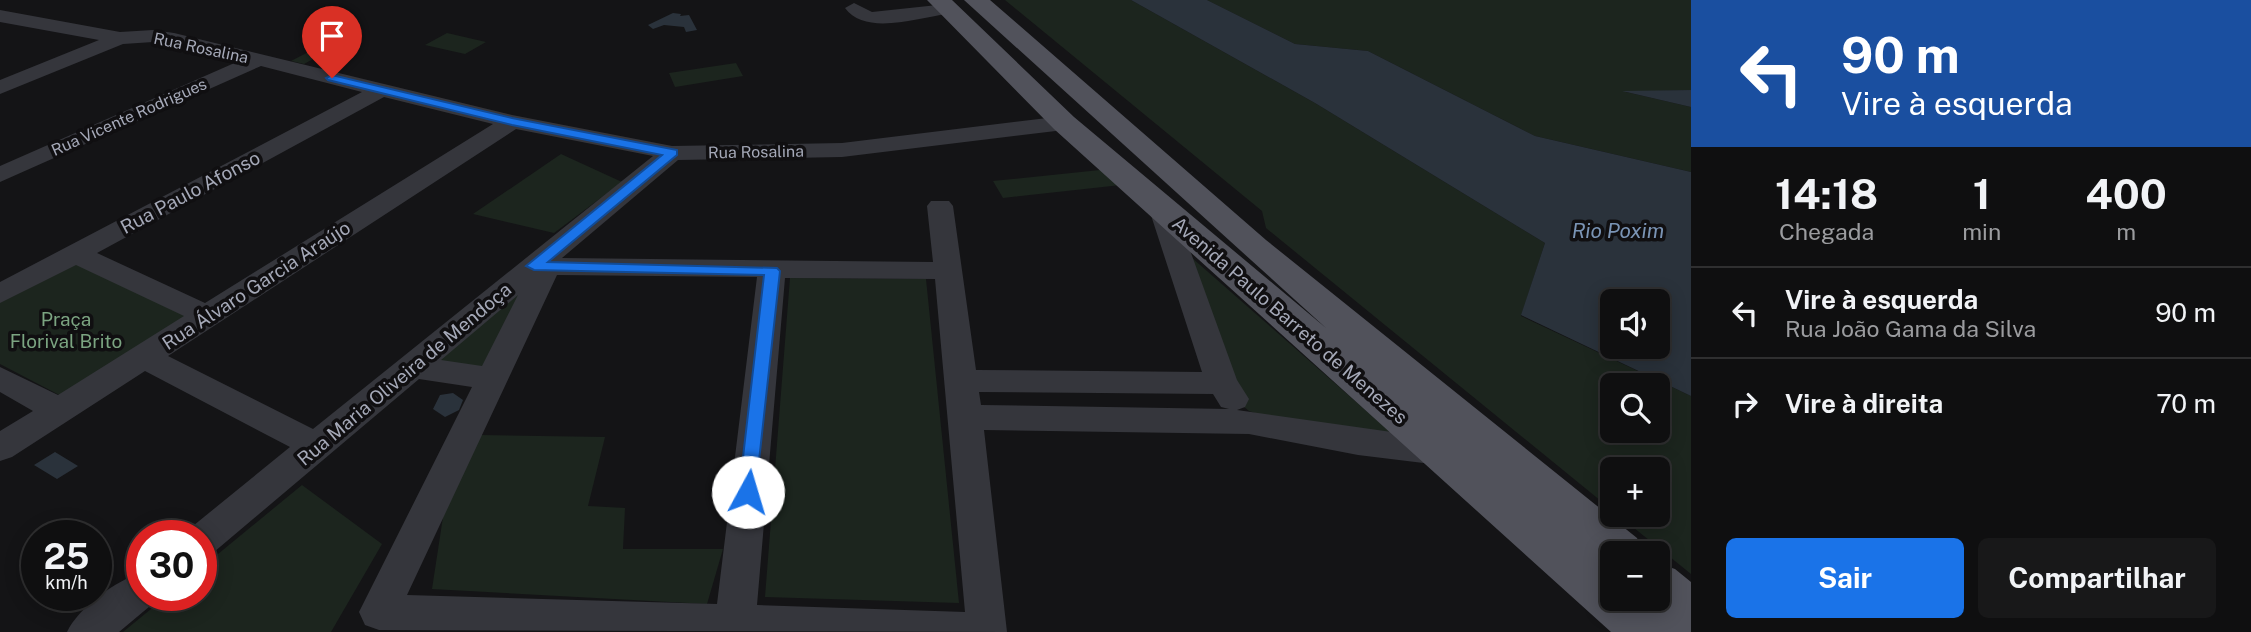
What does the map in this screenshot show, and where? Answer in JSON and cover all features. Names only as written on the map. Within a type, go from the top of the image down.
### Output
[{"type":"main road","name":"Avenida Paulo Barreto de Menezes","points":[[963,3],[1064,123],[1649,632]]},
{"type":"main road","name":"Avenida Paulo Barreto de Menezes","points":[[963,3],[1604,541]]},
{"type":"main road","points":[[1172,217],[1208,231],[1227,223]]},
{"type":"main road","points":[[1670,596],[1691,613]]},
{"type":"street","points":[[857,12],[883,17],[963,3]]},
{"type":"street","name":"Rua Rosalina","points":[[0,16],[120,38],[164,38],[512,122],[672,153],[842,150],[1064,123]]},
{"type":"street","points":[[0,88],[120,38]]},
{"type":"street","name":"Rua Vicente Rodrigues","points":[[5,168],[258,60]]},
{"type":"street","name":"Rua Paulo Afonso","points":[[0,295],[381,90]]},
{"type":"street","name":"Rua Álvaro Garcia Araújo","points":[[0,448],[512,122]]},
{"type":"street","name":"Rua Maria Oliveira de Mendoça","points":[[217,528],[541,266],[672,153]]},
{"type":"street","points":[[940,206],[946,271],[962,381],[986,631],[735,621],[379,612],[492,379],[541,266],[772,271],[946,271]]},
{"type":"street","points":[[1172,217],[1222,383],[1249,422]]},
{"type":"street","points":[[74,253],[208,316]]},
{"type":"street","points":[[735,621],[772,271]]},
{"type":"street","points":[[144,357],[319,447]]},
{"type":"street","points":[[412,368],[492,379]]},
{"type":"street","points":[[0,378],[60,411]]},
{"type":"street","points":[[962,381],[1222,383]]},
{"type":"street","points":[[964,417],[1249,422],[1358,442],[1504,458]]},
{"type":"street","points":[[88,632],[126,602]]},
{"type":"green space","points":[[1005,0],[1131,0],[1315,103],[1545,243],[1521,316],[1600,353],[1600,359],[1612,359],[1642,373],[1600,373],[1600,443],[1670,443],[1670,386],[1691,396],[1691,574],[1670,557],[1670,541],[1650,541],[1633,527],[1670,527],[1670,457],[1600,457],[1600,500],[1266,228],[1262,211]]},
{"type":"green space","points":[[1207,0],[1691,0],[1691,90],[1626,92],[1691,107],[1691,172],[1535,136],[1368,51],[1295,44]]},
{"type":"green space","points":[[351,30],[363,32],[304,64],[291,61]]},
{"type":"green space","points":[[447,33],[486,42],[465,54],[425,45]]},
{"type":"green space","points":[[736,63],[743,76],[675,87],[669,73]]},
{"type":"green space","points":[[561,154],[622,182],[554,233],[473,214]]},
{"type":"green space","points":[[1100,170],[1121,185],[1003,198],[993,181]]},
{"type":"green space","points":[[1191,257],[1395,436],[1267,417],[1249,411],[1231,396]]},
{"type":"green space","name":"Praça Florival Brito","points":[[73,259],[194,318],[67,399],[0,364],[0,298]]},
{"type":"green space","points":[[790,278],[926,279],[959,603],[765,597]]},
{"type":"green space","points":[[525,288],[487,367],[433,364]]},
{"type":"green space","points":[[480,435],[605,437],[588,506],[625,508],[623,549],[723,549],[707,604],[432,589],[445,504]]},
{"type":"green space","points":[[302,485],[382,544],[331,632],[123,632],[149,611],[217,611],[217,555]]},
{"type":"water","name":"Rio Poxim","points":[[1131,0],[1207,0],[1295,44],[1368,51],[1535,136],[1691,172],[1691,396],[1670,386],[1670,373],[1643,373],[1613,359],[1670,359],[1670,289],[1600,289],[1600,353],[1521,315],[1545,243],[1315,103]]},
{"type":"water","points":[[673,13],[681,14],[680,16],[689,15],[697,30],[686,32],[684,27],[664,25],[653,29],[648,25]]},
{"type":"water","points":[[1691,90],[1691,107],[1622,91]]},
{"type":"water","points":[[453,393],[463,400],[459,410],[445,417],[433,409],[440,395]]},
{"type":"water","points":[[55,452],[78,466],[57,479],[34,465]]},
{"type":"route","points":[[332,78],[512,122],[672,153],[534,266],[772,271],[748,492]]}]
